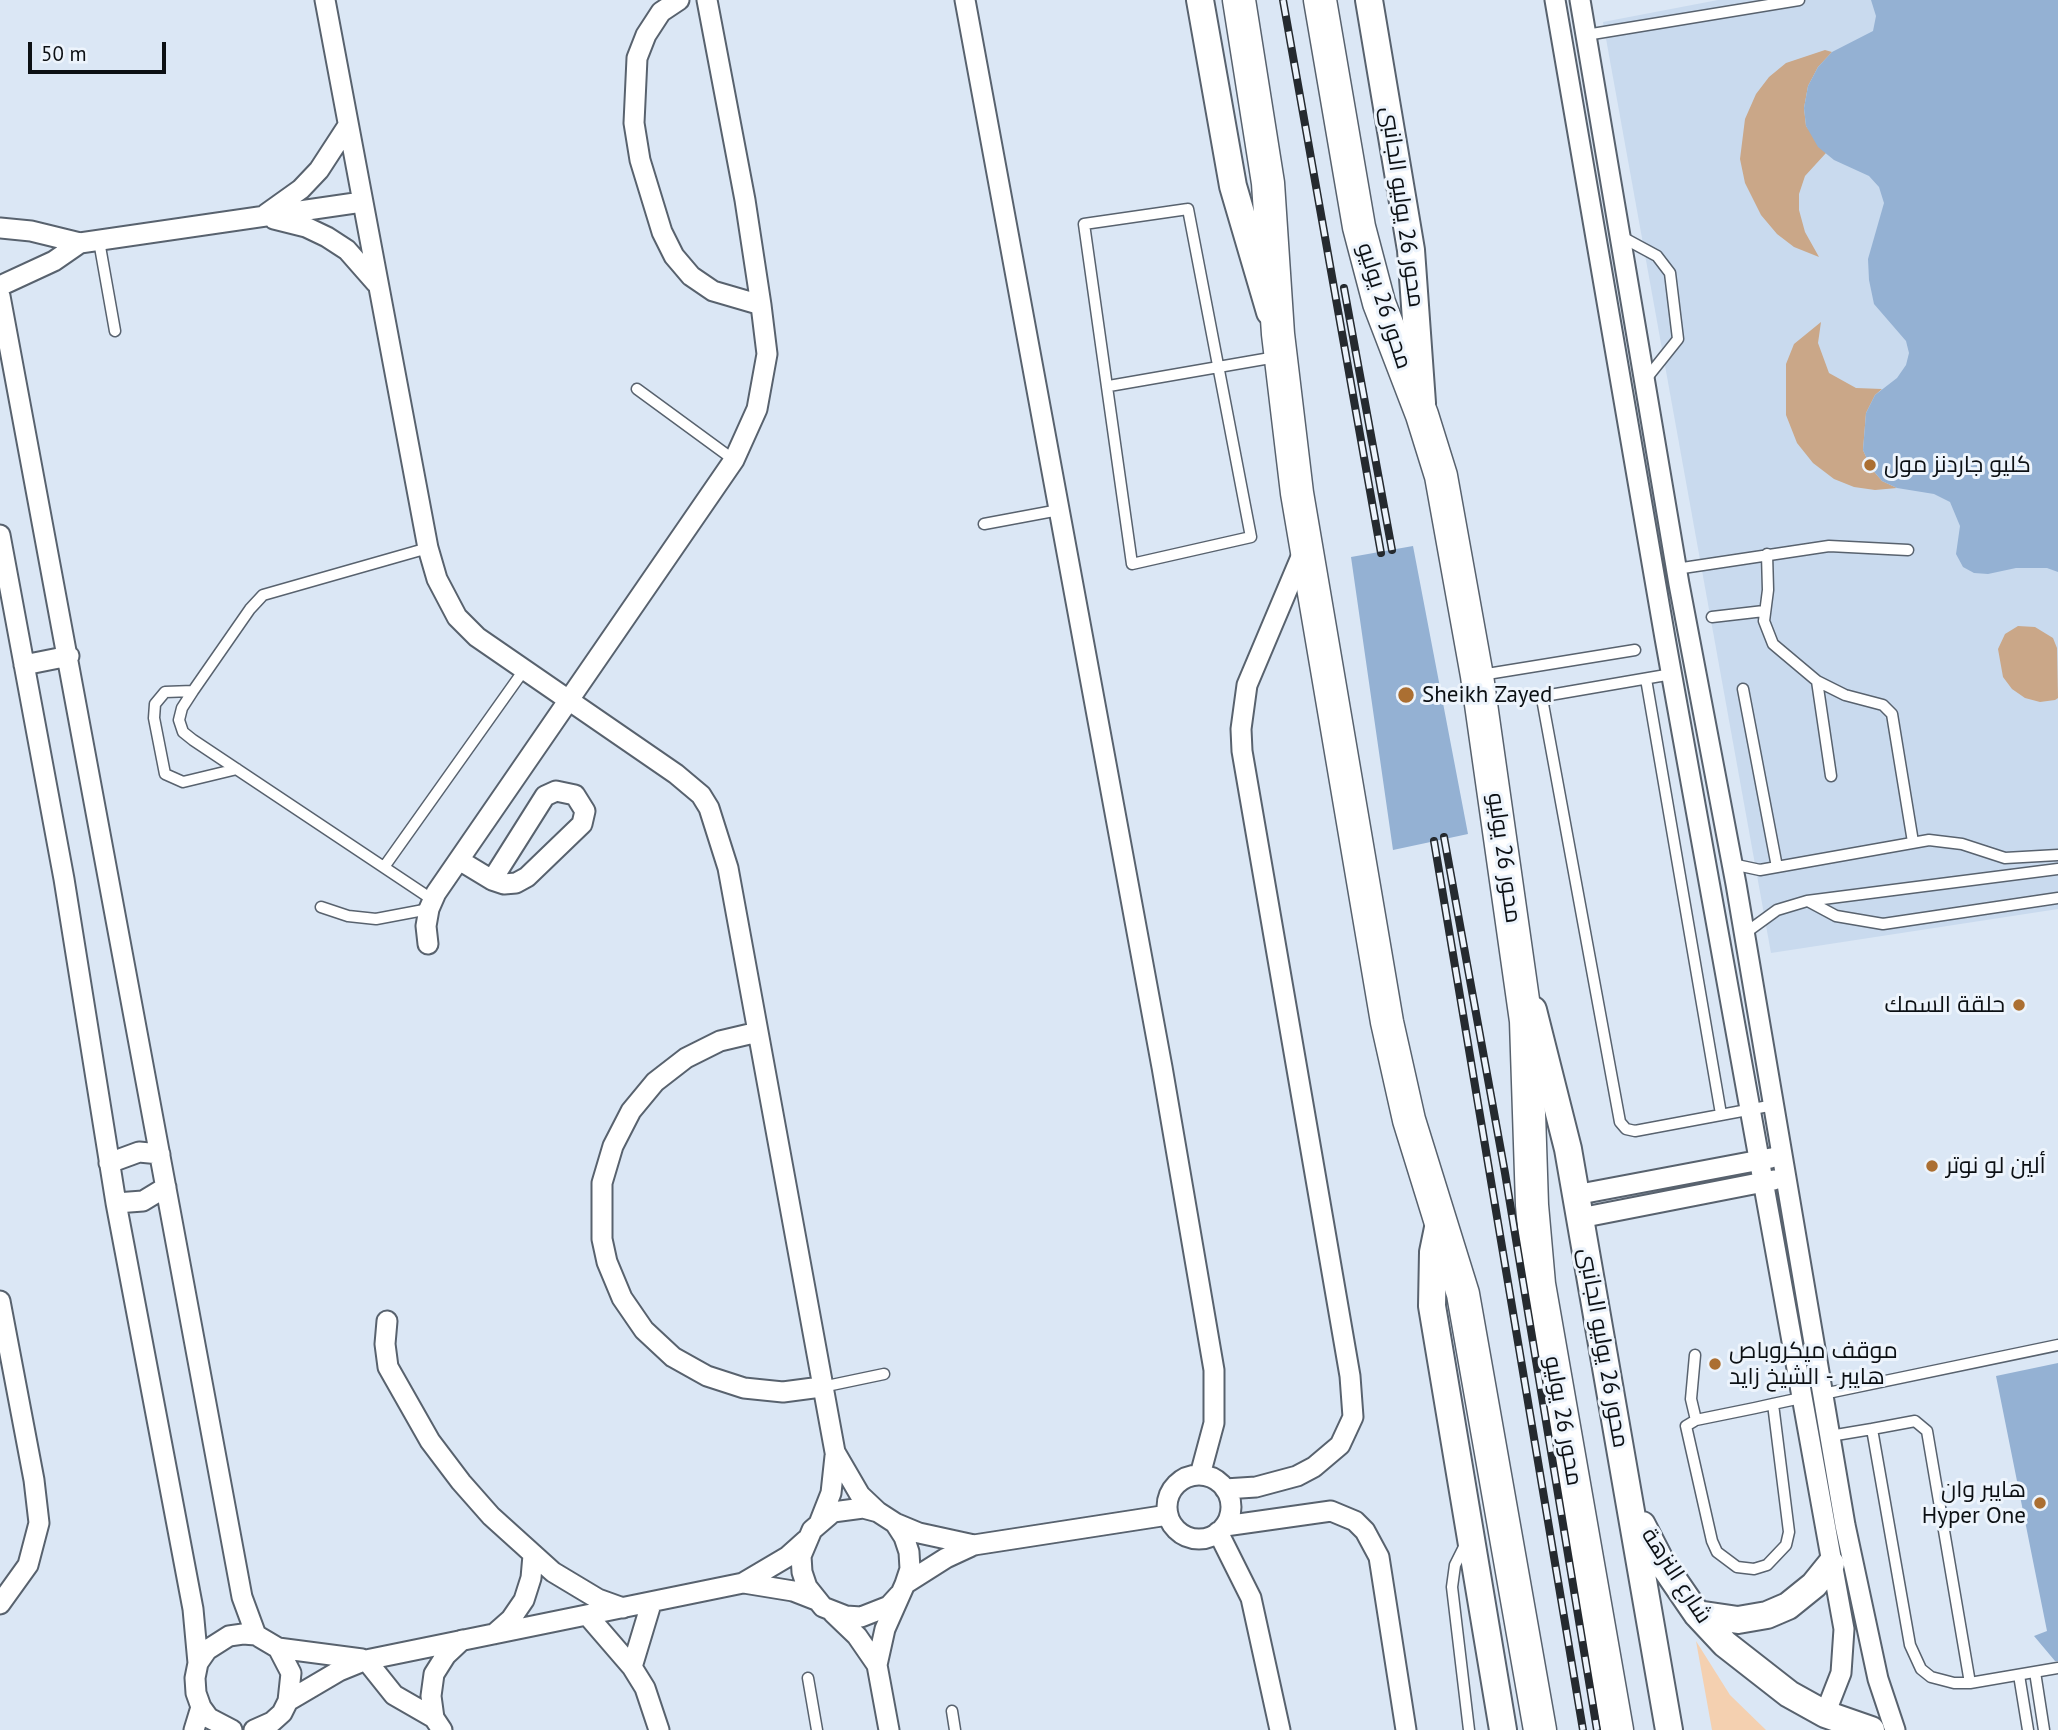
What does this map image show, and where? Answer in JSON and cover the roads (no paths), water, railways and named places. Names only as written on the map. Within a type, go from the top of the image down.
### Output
[{"type":"highway","points":[[1239,0],[1268,183],[1279,345],[1305,545],[1387,1022],[1409,1120],[1440,1216],[1468,1321],[1539,1730]]},
{"type":"highway","name":"محور 26 يوليو","points":[[1320,0],[1368,265],[1392,341],[1422,415],[1448,508],[1478,676],[1520,969],[1539,1284],[1617,1730]]},
{"type":"main road","points":[[1200,0],[1233,186],[1279,345]]},
{"type":"main road","name":"محور 26 يوليو الجانبى","points":[[1369,0],[1411,250],[1419,332],[1422,415]]},
{"type":"main road","name":"محور 26 يوليو الجانبى","points":[[1520,969],[1558,1103],[1669,1730]]},
{"type":"main road","points":[[1440,1216],[1431,1270],[1432,1306],[1503,1730]]},
{"type":"main road","name":"شارع النزهة","points":[[1630,1501],[1660,1560],[1697,1614],[1724,1644],[1823,1722],[1871,1730]]},
{"type":"main road","points":[[1697,1614],[1738,1620],[1767,1615],[1788,1606],[1814,1585],[1831,1564]]},
{"type":"street","points":[[325,0],[428,548],[437,579],[457,617],[477,637],[676,774],[701,795],[709,808],[728,868],[835,1452],[845,1475],[860,1495],[878,1512],[919,1533],[974,1545]]},
{"type":"street","points":[[679,0],[661,12],[646,35],[637,58],[635,123],[640,160],[662,232],[674,256],[691,276],[713,291],[761,305]]},
{"type":"street","points":[[428,944],[426,926],[431,904],[569,698],[734,460],[747,435],[764,382],[767,354],[761,305],[745,200],[707,0]]},
{"type":"street","points":[[965,0],[1162,1067],[1214,1370],[1214,1423],[1200,1475]]},
{"type":"street","points":[[1555,0],[1656,588],[1845,1644],[1841,1673],[1823,1722]]},
{"type":"street","points":[[1580,0],[1647,380],[1678,576],[1732,864],[1830,1436],[1869,1637],[1895,1730]]},
{"type":"street","points":[[1560,39],[1587,35]]},
{"type":"street","points":[[259,218],[281,205],[310,180],[347,127]]},
{"type":"street","points":[[0,228],[90,242],[362,202]]},
{"type":"street","points":[[259,218],[283,220],[327,237],[347,250],[378,286]]},
{"type":"street","points":[[0,286],[90,242]]},
{"type":"street","points":[[0,296],[242,1597],[256,1635]]},
{"type":"street","points":[[0,535],[64,879],[116,1203],[193,1609],[198,1663],[195,1693],[209,1718],[232,1730]]},
{"type":"street","points":[[1226,1489],[1256,1487],[1314,1468],[1340,1445],[1353,1417],[1348,1362],[1242,740],[1243,706],[1254,664],[1283,604],[1305,545]]},
{"type":"street","points":[[1656,588],[1678,576]]},
{"type":"street","points":[[24,665],[69,656]]},
{"type":"street","points":[[459,860],[492,880],[504,884],[516,883],[527,877],[582,824],[585,811],[581,802],[566,791],[556,790],[545,796],[492,880]]},
{"type":"street","points":[[758,1032],[720,1041],[686,1058],[655,1082],[631,1111],[613,1146],[603,1183],[602,1239],[607,1262],[622,1298],[645,1330],[673,1357],[707,1376],[744,1388],[783,1392],[821,1387]]},
{"type":"street","points":[[109,1163],[128,1154],[160,1154]]},
{"type":"street","points":[[1577,1206],[1783,1156]]},
{"type":"street","points":[[1577,1206],[1787,1177]]},
{"type":"street","points":[[116,1203],[143,1201],[166,1187]]},
{"type":"street","points":[[0,1301],[34,1480],[39,1522],[28,1565],[0,1604]]},
{"type":"street","points":[[387,1321],[384,1344],[388,1367],[403,1398],[461,1482],[491,1516],[533,1555],[575,1587],[623,1609]]},
{"type":"street","points":[[1801,1398],[1823,1394]]},
{"type":"street","points":[[254,1730],[272,1722],[288,1701],[331,1676],[366,1660],[651,1604],[743,1583],[787,1558],[806,1540],[820,1521],[831,1493],[835,1452]]},
{"type":"street","points":[[1280,1730],[1254,1608],[1221,1529],[1231,1507],[1226,1489],[1215,1479],[1200,1475],[1182,1480],[1169,1495],[1168,1515],[1177,1530],[1192,1538],[1210,1537],[1221,1529],[1331,1511],[1355,1521],[1365,1531],[1379,1557],[1406,1730]]},
{"type":"street","points":[[820,1521],[848,1508],[878,1512]]},
{"type":"street","points":[[743,1583],[793,1591],[824,1606],[861,1617],[889,1606],[902,1590],[946,1558],[974,1545],[1168,1515]]},
{"type":"street","points":[[877,1665],[886,1629],[902,1590],[909,1552],[895,1523]]},
{"type":"street","points":[[806,1540],[801,1556],[807,1587],[857,1636],[877,1665],[889,1730]]},
{"type":"street","points":[[494,1634],[512,1619],[524,1600],[531,1578],[533,1555]]},
{"type":"street","points":[[632,1667],[651,1604]]},
{"type":"street","points":[[588,1616],[632,1667],[645,1688],[659,1730]]},
{"type":"street","points":[[198,1663],[217,1642],[229,1636],[256,1635],[278,1648],[366,1660],[394,1695],[438,1724]]},
{"type":"street","points":[[438,1724],[431,1696],[434,1674],[446,1655],[462,1640]]},
{"type":"street","points":[[278,1648],[291,1673],[288,1701]]},
{"type":"street","points":[[194,1730],[201,1707]]},
{"type":"lane","points":[[1587,35],[1800,0]]},
{"type":"lane","points":[[1188,209],[1218,367],[1251,537],[1132,564],[1109,386],[1084,224],[1188,209]]},
{"type":"lane","points":[[1620,236],[1657,256],[1670,273],[1678,339],[1647,380]]},
{"type":"lane","points":[[90,242],[115,331]]},
{"type":"lane","points":[[1109,386],[1218,367],[1279,345]]},
{"type":"lane","points":[[637,389],[734,460]]},
{"type":"lane","points":[[984,524],[1059,510]]},
{"type":"lane","points":[[1678,576],[1767,554],[1829,546],[1908,550]]},
{"type":"lane","points":[[428,548],[263,595],[250,609],[179,714],[180,726],[193,740],[384,867],[431,904]]},
{"type":"lane","points":[[1767,554],[1765,629],[1773,644],[1817,681],[1845,695],[1883,705],[1892,713],[1913,842]]},
{"type":"lane","points":[[1712,617],[1764,611]]},
{"type":"lane","points":[[1478,676],[1635,650]]},
{"type":"lane","points":[[384,867],[524,670]]},
{"type":"lane","points":[[1672,674],[1550,695],[1543,704],[1620,1122],[1626,1129],[1635,1130],[1774,1105]]},
{"type":"lane","points":[[1646,679],[1721,1114]]},
{"type":"lane","points":[[1817,681],[1831,776]]},
{"type":"lane","points":[[1743,689],[1777,867]]},
{"type":"lane","points":[[193,691],[165,692],[155,704],[154,718],[162,769],[170,778],[183,782],[237,769]]},
{"type":"lane","points":[[1732,864],[1753,870],[1913,842],[1945,841],[2005,858],[2058,855]]},
{"type":"lane","points":[[1744,934],[1777,910],[1808,901],[2058,869]]},
{"type":"lane","points":[[1808,901],[1836,916],[1883,924],[2058,898]]},
{"type":"lane","points":[[321,907],[348,916],[376,919],[431,904]]},
{"type":"lane","points":[[1823,1394],[2058,1345]]},
{"type":"lane","points":[[1695,1355],[1691,1399],[1696,1420]]},
{"type":"lane","points":[[821,1387],[884,1374]]},
{"type":"lane","points":[[1773,1404],[1789,1532],[1786,1545],[1778,1557],[1754,1569],[1737,1567],[1726,1561],[1712,1541],[1685,1432],[1689,1422],[1696,1420],[1801,1398]]},
{"type":"lane","points":[[1830,1436],[1915,1421],[1927,1431],[1970,1683]]},
{"type":"lane","points":[[1872,1429],[1914,1658],[1931,1676],[1954,1684],[2058,1668]]},
{"type":"lane","points":[[1469,1730],[1452,1587],[1455,1565],[1471,1538]]},
{"type":"lane","points":[[2035,1672],[2044,1730]]},
{"type":"lane","points":[[2019,1675],[2028,1730]]},
{"type":"lane","points":[[808,1678],[817,1730]]},
{"type":"lane","points":[[952,1711],[955,1730]]},
{"type":"railway","points":[[1283,0],[1381,553]]},
{"type":"railway","points":[[1344,288],[1392,550]]},
{"type":"railway","points":[[1444,837],[1505,1173],[1597,1730]]},
{"type":"railway","points":[[1434,841],[1583,1730]]},
{"type":"place","name":"كليو جاردنز مول","points":[[1870,465]]},
{"type":"place","name":"Sheikh Zayed","points":[[1406,695]]},
{"type":"place","name":"حلقة السمك","points":[[2019,1005]]},
{"type":"place","name":"ألين لو نوتر","points":[[1932,1166]]},
{"type":"place","name":"موقف ميكروباص هايبر - الشيخ زايد","points":[[1715,1364]]},
{"type":"place","name":"هايبر وان Hyper One","points":[[2040,1503]]}]
